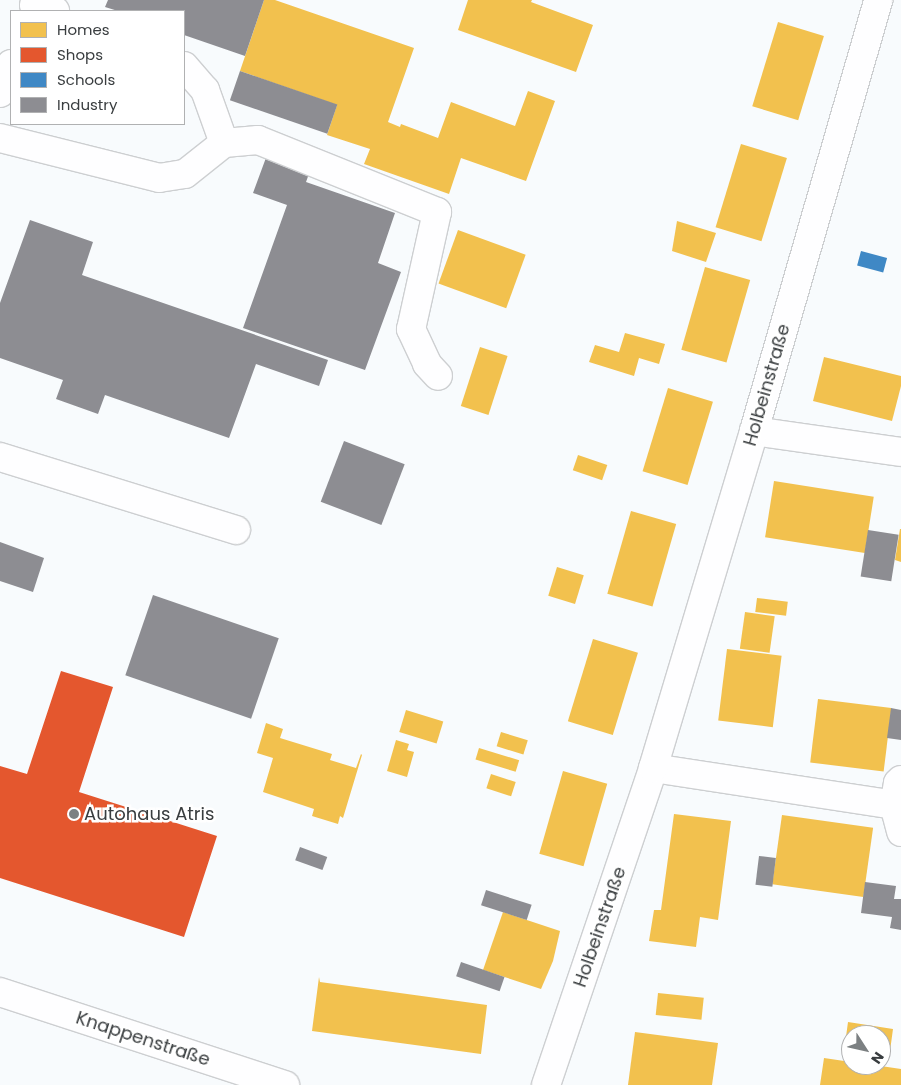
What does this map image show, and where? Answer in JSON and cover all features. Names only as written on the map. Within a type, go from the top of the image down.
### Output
[{"type":"street","name":"Holbeinstraße","points":[[546,1085],[653,768],[754,431],[878,0]]},
{"type":"street","points":[[0,93],[10,67]]},
{"type":"street","points":[[185,67],[205,90],[224,142]]},
{"type":"street","points":[[0,138],[159,178],[185,174],[224,142],[258,140],[437,212],[411,329],[428,364],[438,376]]},
{"type":"street","points":[[754,431],[901,452]]},
{"type":"street","points":[[0,457],[236,530]]},
{"type":"street","points":[[653,768],[894,806]]},
{"type":"street","points":[[901,780],[898,783],[894,806],[901,832]]},
{"type":"street","name":"Knappenstraße","points":[[0,992],[286,1085]]},
{"type":"building: Homes","points":[[264,0],[275,0],[414,48],[388,122],[400,127],[401,124],[438,138],[451,102],[515,126],[528,91],[555,101],[526,181],[461,158],[449,194],[364,164],[370,149],[327,135],[337,105],[240,71]]},
{"type":"building: Homes","points":[[468,0],[532,0],[531,2],[593,25],[576,72],[458,30]]},
{"type":"building: Homes","points":[[778,22],[824,36],[798,120],[752,106]]},
{"type":"building: Homes","points":[[741,144],[787,158],[761,241],[716,227]]},
{"type":"building: Homes","points":[[677,221],[716,233],[706,262],[672,251]]},
{"type":"building: Homes","points":[[458,230],[526,255],[506,308],[439,284]]},
{"type":"building: Homes","points":[[705,267],[750,280],[726,363],[681,350]]},
{"type":"building: Homes","points":[[625,333],[665,344],[659,364],[639,358],[634,376],[589,362],[595,345],[619,352]]},
{"type":"building: Homes","points":[[480,347],[508,356],[488,415],[461,406]]},
{"type":"building: Homes","points":[[824,357],[901,376],[901,386],[892,421],[813,401]]},
{"type":"building: Homes","points":[[668,388],[713,402],[688,485],[643,471]]},
{"type":"building: Homes","points":[[578,455],[607,465],[602,480],[573,470]]},
{"type":"building: Homes","points":[[774,481],[874,497],[865,553],[765,537]]},
{"type":"building: Homes","points":[[631,511],[676,524],[652,607],[607,594]]},
{"type":"building: Homes","points":[[901,529],[901,562],[895,560]]},
{"type":"building: Homes","points":[[557,567],[584,575],[575,604],[548,596]]},
{"type":"building: Homes","points":[[757,598],[788,602],[786,616],[755,612]]},
{"type":"building: Homes","points":[[745,612],[775,616],[770,653],[740,649]]},
{"type":"building: Homes","points":[[593,639],[638,653],[613,735],[568,721]]},
{"type":"building: Homes","points":[[727,649],[782,656],[773,727],[718,720]]},
{"type":"building: Homes","points":[[818,699],[891,708],[884,772],[810,763]]},
{"type":"building: Homes","points":[[406,710],[443,721],[437,743],[399,732]]},
{"type":"building: Homes","points":[[266,723],[283,729],[280,738],[332,754],[330,760],[356,768],[362,755],[343,818],[340,816],[338,824],[312,816],[314,809],[263,792],[273,758],[257,753]]},
{"type":"building: Homes","points":[[501,732],[528,740],[523,755],[497,746]]},
{"type":"building: Homes","points":[[396,740],[409,744],[407,750],[414,752],[407,777],[387,771]]},
{"type":"building: Homes","points":[[479,748],[519,760],[516,772],[475,759]]},
{"type":"building: Homes","points":[[563,771],[607,784],[584,866],[539,854]]},
{"type":"building: Homes","points":[[491,774],[516,782],[511,796],[486,788]]},
{"type":"building: Homes","points":[[674,814],[731,821],[718,920],[700,917],[696,947],[649,941],[654,910],[661,910]]},
{"type":"building: Homes","points":[[782,815],[873,828],[863,897],[772,884]]},
{"type":"building: Homes","points":[[503,912],[560,931],[553,961],[541,989],[483,970]]},
{"type":"building: Homes","points":[[319,977],[320,982],[487,1005],[481,1054],[312,1031]]},
{"type":"building: Homes","points":[[658,993],[704,998],[701,1020],[656,1015]]},
{"type":"building: Homes","points":[[848,1022],[867,1025],[848,1025]]},
{"type":"building: Homes","points":[[635,1032],[718,1043],[712,1085],[628,1085]]},
{"type":"building: Homes","points":[[824,1058],[841,1061],[841,1075],[891,1075],[891,1068],[901,1069],[901,1085],[820,1085]]},
{"type":"building: Shops","name":"Autohaus Atris","points":[[61,671],[113,687],[79,792],[217,836],[184,937],[0,878],[0,766],[27,774]]},
{"type":"building: Schools","points":[[861,251],[887,258],[883,272],[857,265]]},
{"type":"building: Industry","points":[[108,0],[264,0],[245,56],[185,35],[185,10],[115,10],[105,7]]},
{"type":"building: Industry","points":[[240,71],[337,105],[327,134],[230,100]]},
{"type":"building: Industry","points":[[267,155],[310,171],[306,182],[395,213],[378,263],[401,272],[365,370],[243,328],[287,205],[253,193]]},
{"type":"building: Industry","points":[[30,220],[93,242],[82,275],[328,360],[319,386],[256,364],[229,438],[105,395],[98,414],[56,399],[63,380],[0,358],[0,303]]},
{"type":"building: Industry","points":[[344,441],[405,464],[381,525],[321,502]]},
{"type":"building: Industry","points":[[868,530],[899,535],[891,581],[861,576]]},
{"type":"building: Industry","points":[[0,542],[44,558],[33,592],[0,581]]},
{"type":"building: Industry","points":[[153,595],[279,638],[251,719],[125,675]]},
{"type":"building: Industry","points":[[891,708],[901,710],[901,740],[887,738]]},
{"type":"building: Industry","points":[[300,847],[327,857],[322,870],[295,860]]},
{"type":"building: Industry","points":[[759,856],[776,858],[772,887],[755,885]]},
{"type":"building: Industry","points":[[865,882],[896,886],[894,899],[901,899],[901,930],[890,928],[892,917],[861,913]]},
{"type":"building: Industry","points":[[486,890],[532,905],[527,920],[481,905]]},
{"type":"building: Industry","points":[[461,962],[504,977],[500,991],[456,976]]},
{"type":"place","name":"Autohaus Atris","points":[[74,814]]}]
